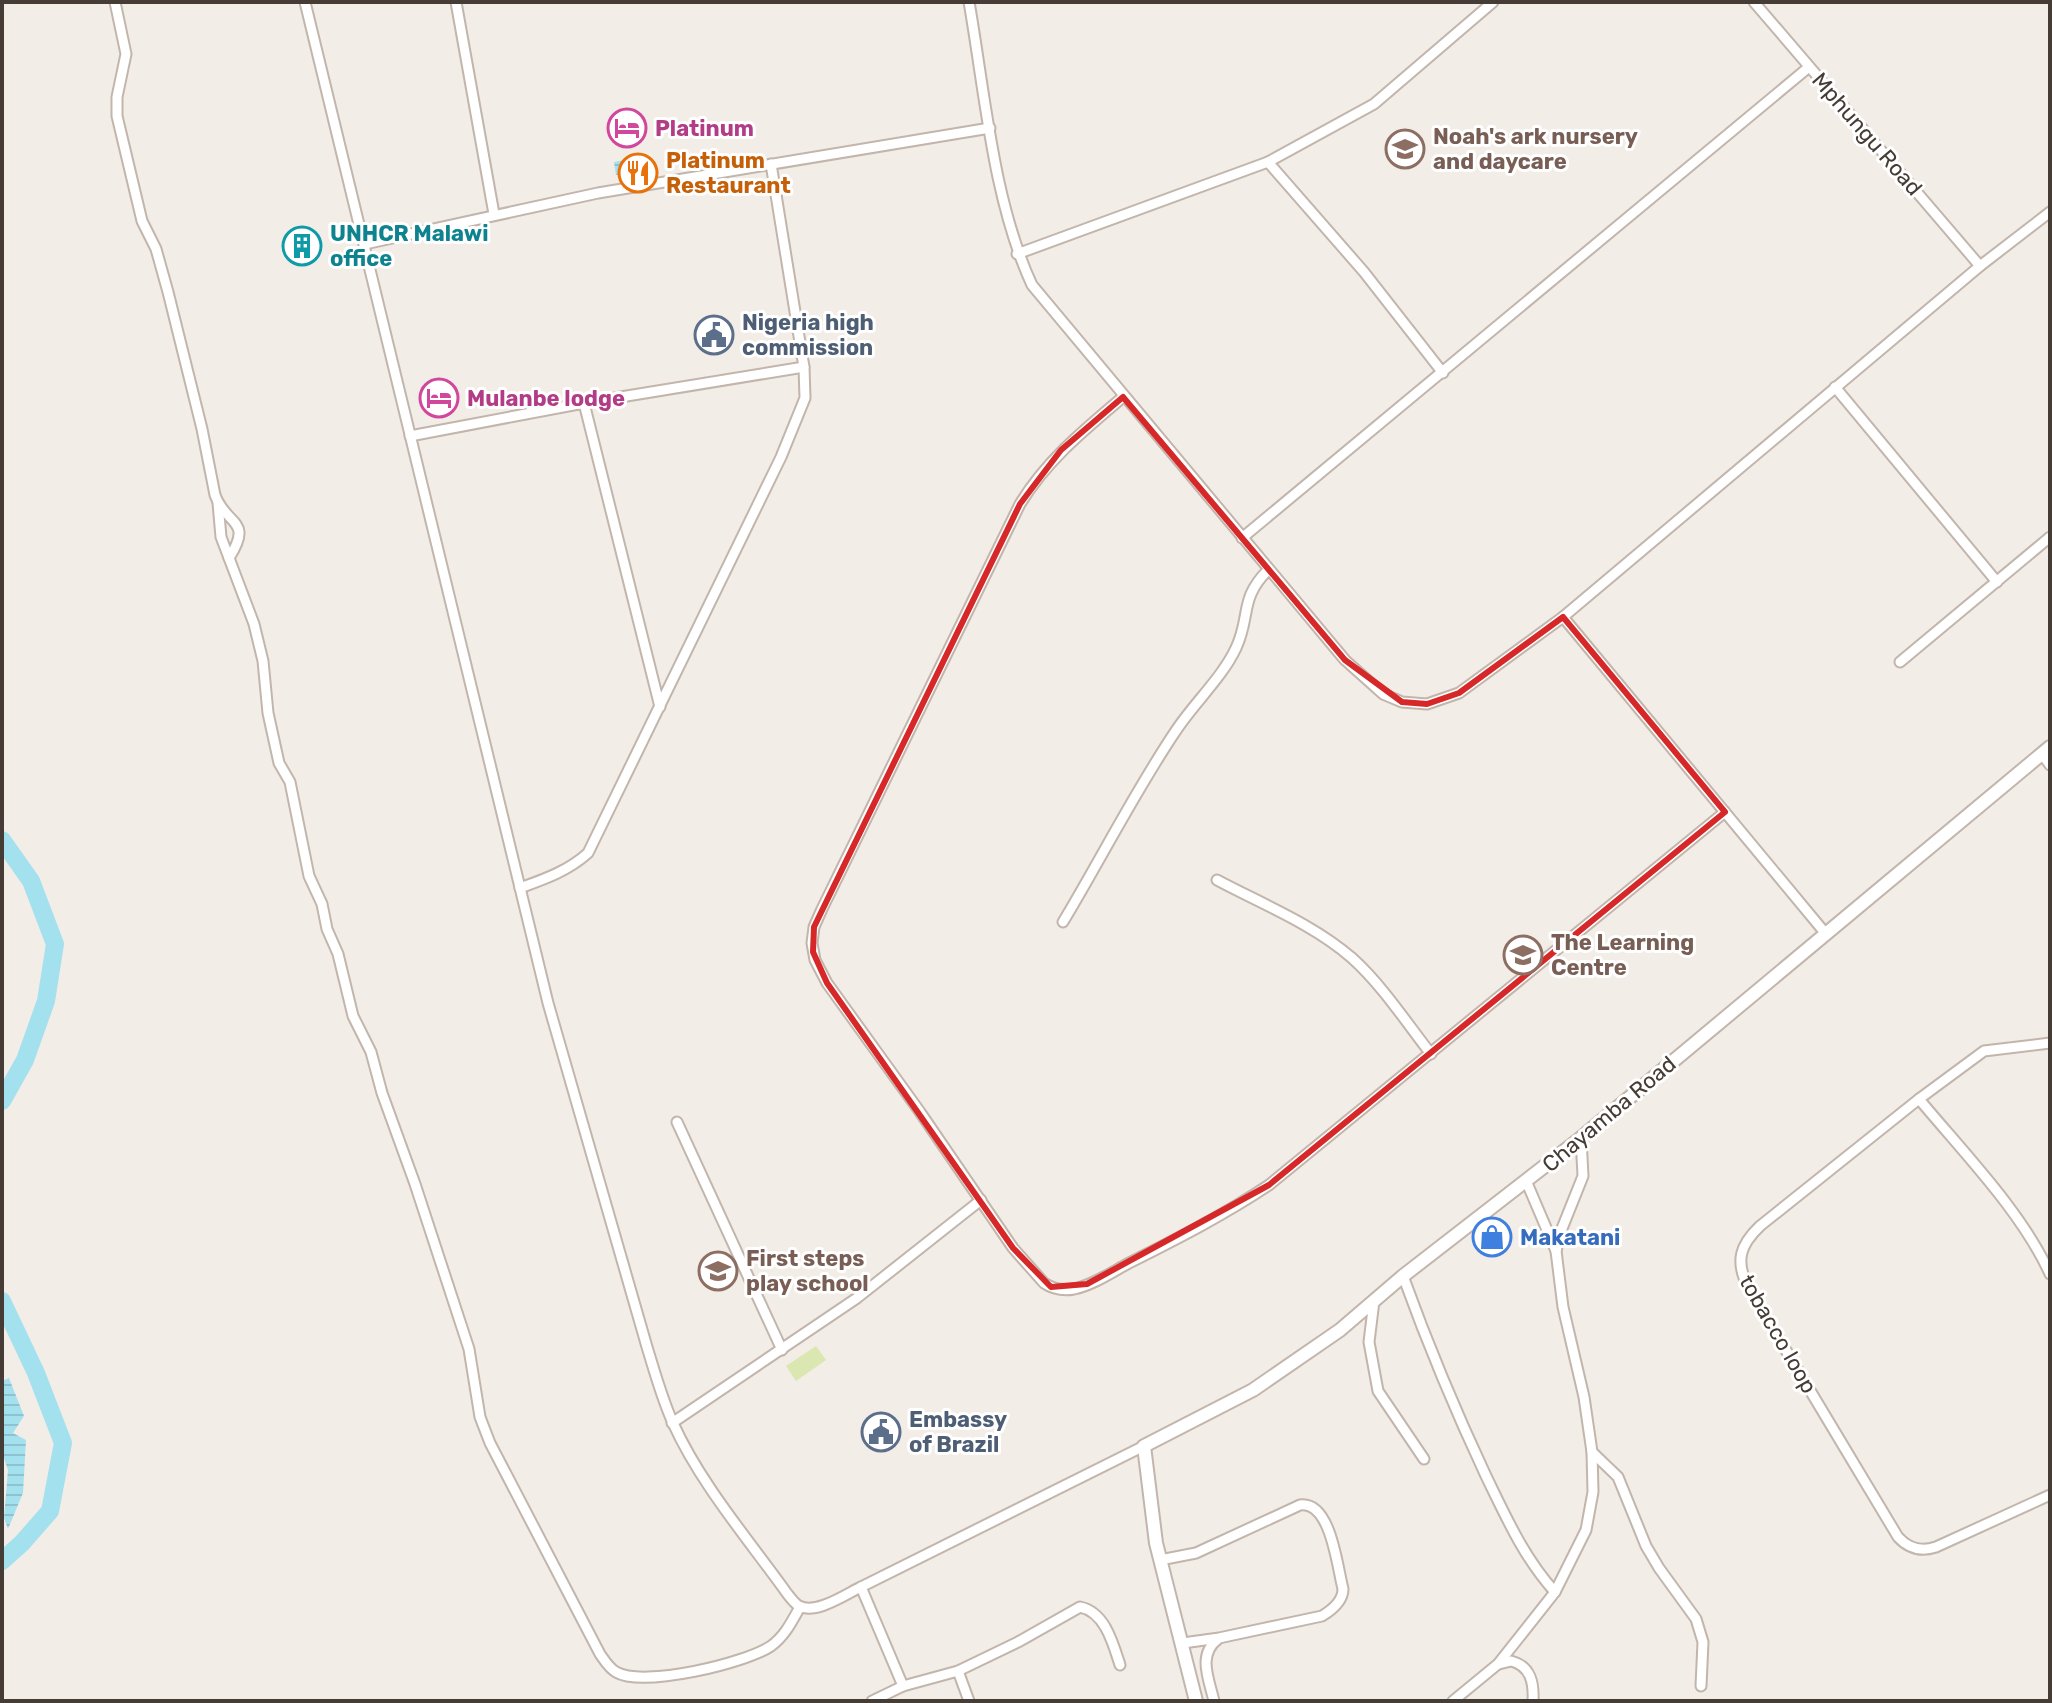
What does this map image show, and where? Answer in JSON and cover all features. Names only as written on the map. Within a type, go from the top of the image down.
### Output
[{"type":"street","points":[[115,2],[126,54],[117,97],[117,116],[142,221],[161,265],[218,503],[221,537],[254,624],[279,763],[290,782],[309,876],[322,904],[327,929],[338,954],[353,1016],[371,1052],[382,1093],[469,1349],[480,1417],[496,1457],[600,1654],[608,1666],[626,1676],[649,1677],[715,1668],[769,1648],[786,1631],[800,1607]]},
{"type":"street","points":[[305,2],[548,1003],[647,1347],[672,1423],[697,1468],[800,1607],[819,1606],[861,1587],[1144,1446],[1160,1560],[1196,1701]]},
{"type":"street","points":[[456,2],[494,214]]},
{"type":"street","points":[[969,2],[1011,237],[1032,285],[1268,570],[1364,680],[1383,694],[1402,702],[1427,704],[1459,693],[1563,617],[1980,266],[2050,212]]},
{"type":"street","points":[[1017,254],[1268,162],[1374,104],[1493,2]]},
{"type":"street","name":"Mphungu Road","points":[[1754,2],[1980,266]]},
{"type":"street","points":[[1242,538],[1809,67]]},
{"type":"street","points":[[365,244],[598,193],[990,128]]},
{"type":"street","points":[[1268,162],[1364,272],[1443,373]]},
{"type":"street","points":[[520,888],[555,876],[575,865],[588,853],[781,457],[805,398],[804,367],[771,164]]},
{"type":"street","points":[[410,436],[584,403],[804,367]]},
{"type":"street","points":[[1835,387],[1997,582]]},
{"type":"street","points":[[1123,397],[1061,450],[1036,478],[1020,504],[822,909],[812,936],[815,960],[827,983],[1013,1248],[1038,1278],[1051,1287],[1077,1288],[1175,1241],[1269,1185],[1725,812]]},
{"type":"street","points":[[584,403],[660,707]]},
{"type":"street","points":[[218,503],[239,527],[241,535],[229,558]]},
{"type":"street","points":[[1900,662],[2050,537]]},
{"type":"street","points":[[1063,922],[1120,820],[1176,731],[1237,647],[1253,585],[1268,570]]},
{"type":"street","points":[[1563,617],[1826,934]]},
{"type":"street","points":[[2046,750],[2050,765]]},
{"type":"street","name":"Chayamba Road","points":[[1144,1446],[1274,1377],[1340,1330],[1403,1276],[1527,1183],[2046,750]]},
{"type":"street","points":[[1217,880],[1315,931],[1350,956],[1371,977],[1431,1054]]},
{"type":"street","points":[[2050,1043],[1984,1051],[1919,1099],[2015,1216],[2050,1274]]},
{"type":"street","name":"tobacco loop","points":[[1919,1099],[1750,1235],[1741,1250],[1742,1272],[1898,1537],[1906,1545],[1924,1550],[1936,1547],[2050,1495]]},
{"type":"street","points":[[677,1122],[782,1350]]},
{"type":"street","points":[[1556,1251],[1583,1176],[1581,1138]]},
{"type":"street","points":[[1453,1701],[1498,1664],[1555,1592],[1586,1530],[1593,1492],[1592,1452],[1584,1397],[1563,1307],[1556,1251],[1527,1183]]},
{"type":"street","points":[[672,1423],[891,1272],[981,1200]]},
{"type":"street","points":[[1403,1276],[1425,1339],[1481,1464],[1528,1560],[1555,1592]]},
{"type":"street","points":[[1374,1301],[1369,1342],[1378,1391],[1424,1459]]},
{"type":"street","points":[[1592,1452],[1618,1477],[1646,1546],[1696,1619],[1703,1642],[1701,1686]]},
{"type":"street","points":[[1160,1560],[1196,1553],[1300,1505],[1312,1505],[1321,1512],[1327,1524],[1343,1589],[1341,1599],[1322,1616],[1183,1643]]},
{"type":"street","points":[[861,1587],[903,1686]]},
{"type":"street","points":[[872,1701],[903,1686],[958,1671],[1080,1607],[1088,1608],[1101,1620],[1120,1665]]},
{"type":"street","points":[[1214,1701],[1205,1658],[1206,1650],[1219,1638]]},
{"type":"street","points":[[1498,1664],[1511,1661],[1527,1670],[1533,1682],[1533,1701]]},
{"type":"street","points":[[958,1671],[969,1701]]},
{"type":"highlighted area","points":[[1123,397],[1345,660],[1402,702],[1427,704],[1459,693],[1563,617],[1725,812],[1269,1185],[1087,1284],[1051,1287],[1013,1248],[827,983],[813,952],[814,927],[1020,504],[1061,450]]},
{"type":"green space","points":[[816,1346],[826,1360],[796,1381],[786,1366]]},
{"type":"water","points":[[641,157],[644,170],[616,175],[614,162]]},
{"type":"water","points":[[9,1378],[24,1416],[13,1433],[26,1440],[23,1493],[8,1529],[4,1518],[8,1470],[2,1452],[2,1381]]},
{"type":"waterway","points":[[2,840],[31,881],[55,944],[46,1001],[25,1060],[2,1101]]},
{"type":"waterway","points":[[2,1301],[36,1373],[63,1443],[50,1511],[2,1561]]},
{"type":"place","name":"Platinum","points":[[627,128]]},
{"type":"place","name":"Noah's ark nursery and daycare","points":[[1405,149]]},
{"type":"place","name":"Platinum Restaurant","points":[[638,173]]},
{"type":"place","name":"UNHCR Malawi office","points":[[302,246]]},
{"type":"place","name":"Nigeria high commission","points":[[714,335]]},
{"type":"place","name":"Mulanbe lodge","points":[[439,398]]},
{"type":"place","name":"The Learning Centre","points":[[1523,955]]},
{"type":"place","name":"Makatani","points":[[1492,1237]]},
{"type":"place","name":"First steps play school","points":[[718,1271]]},
{"type":"place","name":"Embassy of Brazil","points":[[881,1432]]}]
